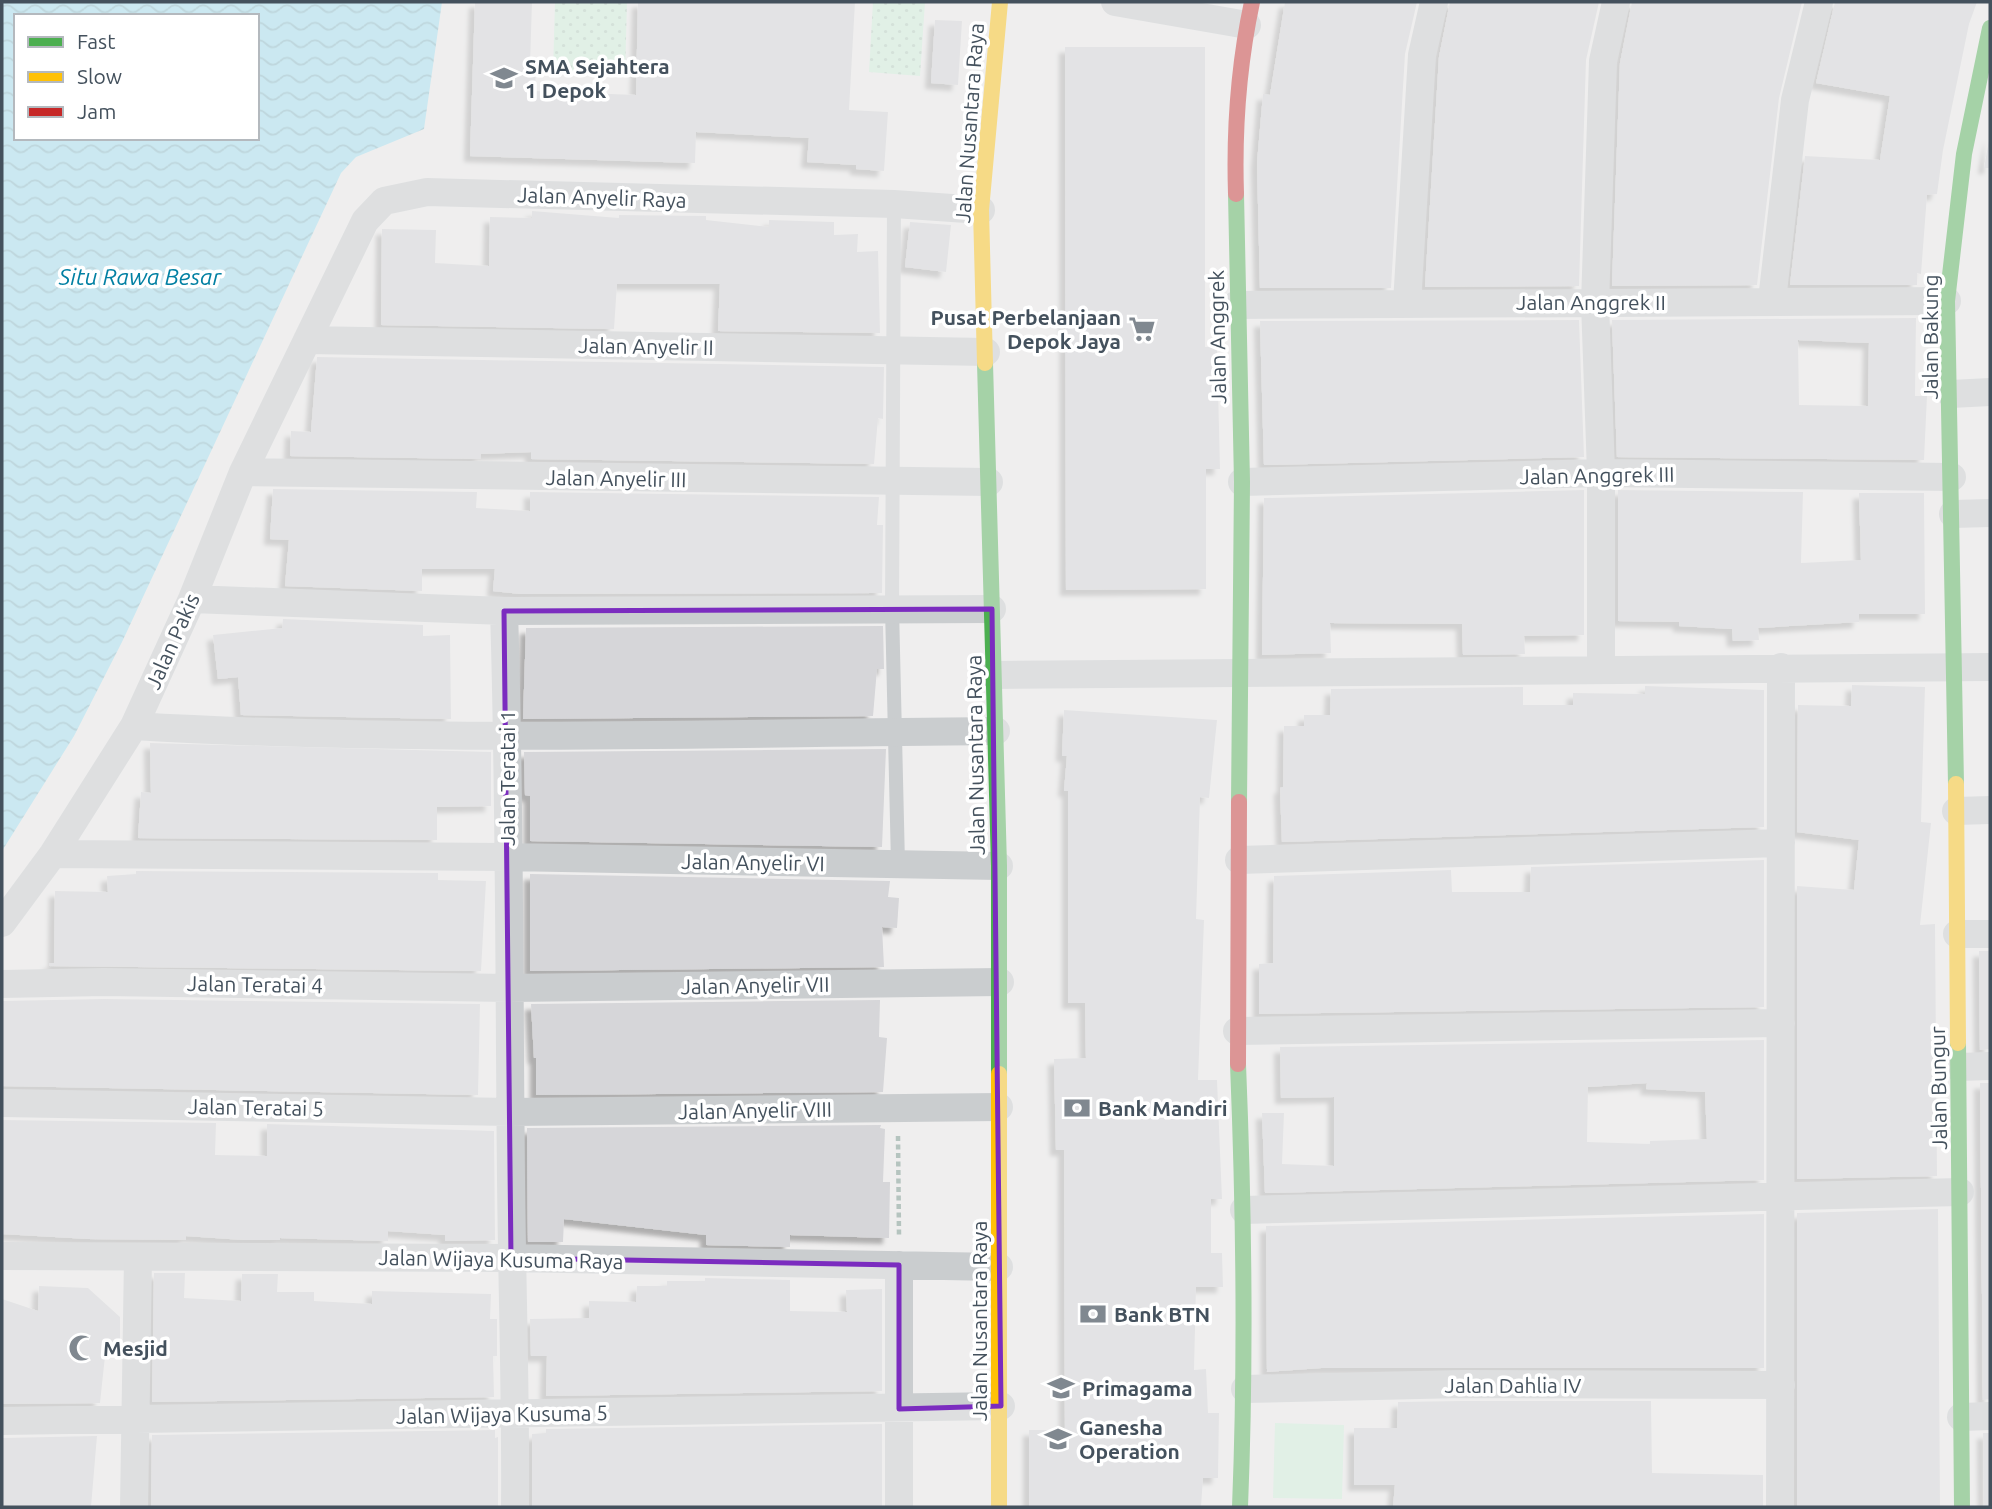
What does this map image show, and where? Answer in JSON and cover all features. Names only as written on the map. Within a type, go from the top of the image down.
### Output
[{"type":"main road","name":"Jalan Nusantara Raya","points":[[999,1507],[999,866],[981,210],[1000,2]]},
{"type":"main road","name":"Jalan Anggrek","points":[[1240,1507],[1245,1389],[1244,1210],[1237,1031],[1237,758],[1241,673],[1242,482],[1236,305],[1235,162],[1250,14]]},
{"type":"main road","name":"Jalan Bakung","points":[[1954,658],[1951,394],[1947,301],[1964,154],[1990,29]]},
{"type":"main road","name":"Jalan Bungur","points":[[1954,658],[1962,1507]]},
{"type":"street","points":[[1115,2],[1250,14]]},
{"type":"street","points":[[1407,303],[1422,55],[1434,2]]},
{"type":"street","points":[[1601,669],[1601,473],[1595,303],[1603,61],[1616,2]]},
{"type":"street","points":[[1772,300],[1794,100],[1819,2]]},
{"type":"street","name":"Jalan Anyelir Raya","points":[[307,340],[365,221],[384,201],[401,196],[427,192],[894,204],[981,210]]},
{"type":"street","name":"Jalan Anggrek II","points":[[1236,305],[1947,301]]},
{"type":"street","name":"Jalan Anyelir II","points":[[307,340],[985,352]]},
{"type":"street","name":"Jalan Pakis","points":[[2,923],[53,854],[134,726],[192,599],[243,472],[307,340]]},
{"type":"street","points":[[1951,394],[1990,392]]},
{"type":"street","name":"Jalan Anyelir III","points":[[243,472],[989,482]]},
{"type":"street","name":"Jalan Anggrek III","points":[[1242,482],[1601,473],[1952,477]]},
{"type":"street","points":[[1953,514],[1990,513]]},
{"type":"street","points":[[192,599],[504,611],[992,609]]},
{"type":"street","name":"Jalan Teratai 1","points":[[504,611],[508,734],[507,857],[511,1258],[516,1413],[515,1507]]},
{"type":"street","points":[[994,675],[1782,667],[1954,658],[1990,667]]},
{"type":"street","points":[[1780,1507],[1782,667]]},
{"type":"street","points":[[134,726],[210,730],[508,734],[996,731]]},
{"type":"street","points":[[1956,811],[1990,810]]},
{"type":"street","points":[[1239,860],[1781,843]]},
{"type":"street","name":"Jalan Anyelir VI","points":[[53,854],[507,857],[999,866]]},
{"type":"street","points":[[1957,934],[1990,933]]},
{"type":"street","name":"Jalan Teratai 4","points":[[2,984],[104,982],[509,988]]},
{"type":"street","name":"Jalan Anyelir VII","points":[[509,988],[1000,982]]},
{"type":"street","points":[[1237,1031],[1781,1023]]},
{"type":"street","points":[[1958,1067],[1990,1066]]},
{"type":"street","name":"Jalan Teratai 5","points":[[2,1103],[510,1112]]},
{"type":"street","name":"Jalan Anyelir VIII","points":[[510,1112],[999,1107]]},
{"type":"street","points":[[1244,1210],[1960,1192]]},
{"type":"street","name":"Jalan Wijaya Kusuma Raya","points":[[2,1256],[511,1258],[999,1267]]},
{"type":"street","points":[[134,1507],[138,1257]]},
{"type":"street","points":[[899,1265],[899,1507]]},
{"type":"street","name":"Jalan Dahlia IV","points":[[1245,1389],[1462,1384],[1781,1385]]},
{"type":"street","name":"Jalan Wijaya Kusuma 5","points":[[2,1422],[1001,1406]]},
{"type":"street","points":[[1961,1417],[1990,1416]]},
{"type":"lane","points":[[894,204],[892,608],[898,864]]},
{"type":"path","points":[[898,1108],[899,1265]]},
{"type":"highlighted area","points":[[992,609],[1001,1406],[899,1409],[899,1265],[511,1258],[504,611]]},
{"type":"green space","points":[[555,2],[627,2],[625,77],[553,72]]},
{"type":"green space","points":[[873,2],[925,2],[920,76],[869,72]]},
{"type":"green space","points":[[1275,1423],[1344,1425],[1342,1499],[1273,1498]]},
{"type":"water","name":"Situ Rawa Besar","points":[[2,2],[442,2],[424,129],[356,157],[341,173],[122,642],[74,736],[2,851]]},
{"type":"building","points":[[475,2],[532,2],[530,65],[536,65],[535,91],[636,95],[638,2],[855,2],[849,110],[888,112],[884,171],[856,169],[856,165],[807,162],[809,138],[696,132],[695,163],[470,156]]},
{"type":"building","points":[[1285,2],[1417,2],[1405,54],[1391,288],[1260,288],[1257,163],[1263,94],[1270,95]]},
{"type":"building","points":[[1450,2],[1599,2],[1586,60],[1579,286],[1425,287],[1439,57]]},
{"type":"building","points":[[1632,2],[1802,2],[1779,98],[1757,285],[1612,286],[1620,63]]},
{"type":"building","points":[[1835,2],[1977,2],[1969,24],[1943,150],[1937,194],[1927,195],[1921,274],[1917,273],[1917,285],[1790,285],[1805,156],[1880,160],[1890,96],[1816,83]]},
{"type":"building","points":[[935,20],[962,21],[958,85],[931,83]]},
{"type":"building","points":[[1065,47],[1205,47],[1205,347],[1217,347],[1220,469],[1206,469],[1206,589],[1066,590]]},
{"type":"building","points":[[1990,135],[1990,168],[1984,168]]},
{"type":"building","points":[[532,211],[619,218],[619,215],[706,216],[706,220],[769,227],[769,220],[834,222],[834,235],[858,234],[857,252],[878,251],[880,333],[718,331],[720,284],[617,284],[614,329],[381,325],[382,229],[436,230],[435,263],[489,266],[490,217],[532,218]]},
{"type":"building","points":[[910,222],[951,225],[946,272],[905,267]]},
{"type":"building","points":[[1916,318],[1915,396],[1927,396],[1924,460],[1617,457],[1612,320]],"holes":[[[1798,340],[1869,343],[1868,406],[1799,405]]]},
{"type":"building","points":[[1579,320],[1584,457],[1264,465],[1260,321]]},
{"type":"building","points":[[317,357],[884,367],[883,419],[878,418],[874,464],[531,459],[531,452],[481,454],[480,459],[290,456],[291,431],[311,432]]},
{"type":"building","points":[[273,489],[477,492],[476,508],[530,511],[530,492],[879,497],[877,525],[883,525],[882,593],[520,594],[493,591],[495,569],[422,569],[422,591],[285,586],[289,540],[270,539]]},
{"type":"building","points":[[1584,490],[1584,635],[1524,636],[1525,654],[1463,655],[1462,624],[1330,623],[1331,653],[1262,655],[1264,498]]},
{"type":"building","points":[[1618,490],[1803,492],[1801,563],[1861,560],[1859,493],[1924,493],[1925,614],[1859,614],[1859,622],[1758,628],[1759,640],[1733,641],[1732,629],[1679,626],[1679,622],[1618,621]]},
{"type":"building","points":[[283,619],[423,625],[423,636],[450,635],[451,719],[241,715],[238,677],[218,679],[213,635],[282,628]]},
{"type":"building","points":[[883,626],[884,669],[877,669],[873,716],[523,719],[526,628]]},
{"type":"building","points":[[1852,685],[1925,687],[1921,822],[1931,823],[1920,925],[1935,924],[1937,1176],[1797,1179],[1797,886],[1854,890],[1859,840],[1797,832],[1798,705],[1851,706]]},
{"type":"building","points":[[1645,686],[1764,690],[1764,827],[1282,842],[1280,788],[1283,787],[1284,726],[1304,726],[1304,715],[1330,715],[1331,689],[1523,687],[1523,705],[1573,705],[1573,693],[1645,694]]},
{"type":"building","points":[[1064,710],[1217,720],[1209,798],[1200,797],[1196,919],[1204,920],[1198,1080],[1217,1080],[1222,1199],[1211,1199],[1211,1253],[1222,1253],[1223,1287],[1196,1287],[1194,1370],[1206,1369],[1208,1413],[1219,1413],[1218,1478],[1203,1478],[1201,1507],[1029,1507],[1029,1430],[1065,1430],[1064,1150],[1056,1150],[1054,1059],[1086,1058],[1085,1003],[1068,1003],[1068,791],[1064,791],[1067,756],[1062,756]]},
{"type":"building","points":[[150,743],[491,752],[491,806],[437,807],[437,840],[138,838],[141,792],[151,793]]},
{"type":"building","points":[[886,749],[882,847],[530,841],[530,796],[525,795],[524,752]]},
{"type":"building","points":[[1764,860],[1764,1007],[1259,1014],[1259,964],[1273,963],[1274,876],[1451,870],[1452,892],[1530,892],[1531,867]]},
{"type":"building","points":[[136,871],[438,873],[438,880],[486,881],[481,971],[49,966],[49,963],[54,963],[55,891],[108,892],[107,876],[136,874]]},
{"type":"building","points":[[530,874],[890,881],[888,897],[899,898],[897,928],[882,927],[884,967],[530,971]]},
{"type":"building","points":[[1979,951],[1990,951],[1990,1049],[1980,1050]]},
{"type":"building","points":[[104,999],[480,1004],[478,1095],[2,1086],[2,1001]]},
{"type":"building","points":[[880,1000],[879,1037],[887,1038],[883,1092],[536,1095],[531,1004]]},
{"type":"building","points":[[1764,1040],[1764,1180],[1265,1193],[1262,1113],[1284,1113],[1282,1164],[1334,1166],[1334,1097],[1281,1098],[1280,1047]],"holes":[[[1647,1083],[1646,1089],[1705,1092],[1707,1139],[1650,1141],[1650,1144],[1587,1142],[1588,1087]]]},
{"type":"building","points":[[1980,1083],[1990,1083],[1990,1399],[1983,1400]]},
{"type":"building","points":[[2,1120],[216,1123],[215,1155],[267,1156],[267,1124],[494,1131],[495,1240],[445,1241],[445,1235],[388,1231],[388,1241],[280,1238],[244,1240],[186,1236],[186,1240],[89,1239],[2,1234]]},
{"type":"building","points":[[881,1125],[880,1128],[885,1129],[883,1182],[890,1182],[889,1238],[790,1235],[790,1247],[706,1245],[706,1235],[564,1219],[563,1242],[528,1242],[527,1128]]},
{"type":"building","points":[[1938,1209],[1940,1507],[1797,1507],[1797,1213]]},
{"type":"building","points":[[1764,1214],[1764,1368],[1321,1368],[1267,1372],[1266,1226]]},
{"type":"building","points":[[154,1273],[185,1273],[184,1298],[241,1301],[242,1274],[278,1274],[277,1292],[314,1292],[314,1301],[372,1304],[372,1291],[491,1294],[490,1319],[497,1319],[497,1356],[493,1356],[494,1397],[152,1402]]},
{"type":"building","points":[[705,1278],[790,1280],[790,1311],[847,1312],[846,1290],[882,1289],[882,1391],[546,1396],[547,1356],[531,1356],[530,1319],[589,1318],[589,1301],[636,1302],[637,1286],[667,1286],[667,1281],[705,1281]]},
{"type":"building","name":"Mesjid","points":[[39,1286],[88,1288],[120,1317],[120,1348],[106,1347],[100,1403],[2,1404],[2,1299],[38,1311]]},
{"type":"building","points":[[1651,1401],[1652,1473],[1763,1475],[1763,1507],[1393,1507],[1395,1485],[1354,1485],[1354,1428],[1397,1428],[1398,1402]]},
{"type":"building","points":[[882,1424],[882,1507],[532,1507],[532,1434],[546,1433],[546,1429]]},
{"type":"building","points":[[495,1430],[495,1438],[498,1437],[498,1507],[151,1507],[152,1435]]},
{"type":"building","points":[[1983,1433],[1990,1433],[1990,1507],[1984,1507]]},
{"type":"building","points":[[97,1436],[91,1507],[2,1507],[2,1438]]},
{"type":"traffic: fast","points":[[1956,784],[1947,301],[1964,154],[1990,28]]},
{"type":"traffic: fast","points":[[1236,194],[1242,482],[1239,802]]},
{"type":"traffic: fast","points":[[985,363],[999,866],[999,1074]]},
{"type":"traffic: fast","points":[[1958,1043],[1962,1507]]},
{"type":"traffic: fast","points":[[1238,1064],[1244,1286],[1240,1507]]},
{"type":"traffic: slow","points":[[985,363],[981,210],[1000,2]]},
{"type":"traffic: slow","points":[[1956,784],[1958,1043]]},
{"type":"traffic: slow","points":[[999,1074],[999,1507]]},
{"type":"traffic: jam","points":[[1236,194],[1238,98],[1252,2]]},
{"type":"traffic: jam","points":[[1238,1064],[1239,802]]},
{"type":"place","name":"SMA Sejahtera 1 Depok","points":[[504,78]]},
{"type":"place","name":"Pusat Perbelanjaan Depok Jaya","points":[[1142,329]]},
{"type":"place","name":"Bank Mandiri","points":[[1077,1108]]},
{"type":"place","name":"Bank BTN","points":[[1093,1314]]},
{"type":"place","name":"Mesjid","points":[[82,1348]]},
{"type":"place","name":"Primagama","points":[[1061,1388]]},
{"type":"place","name":"Ganesha Operation","points":[[1058,1439]]}]
